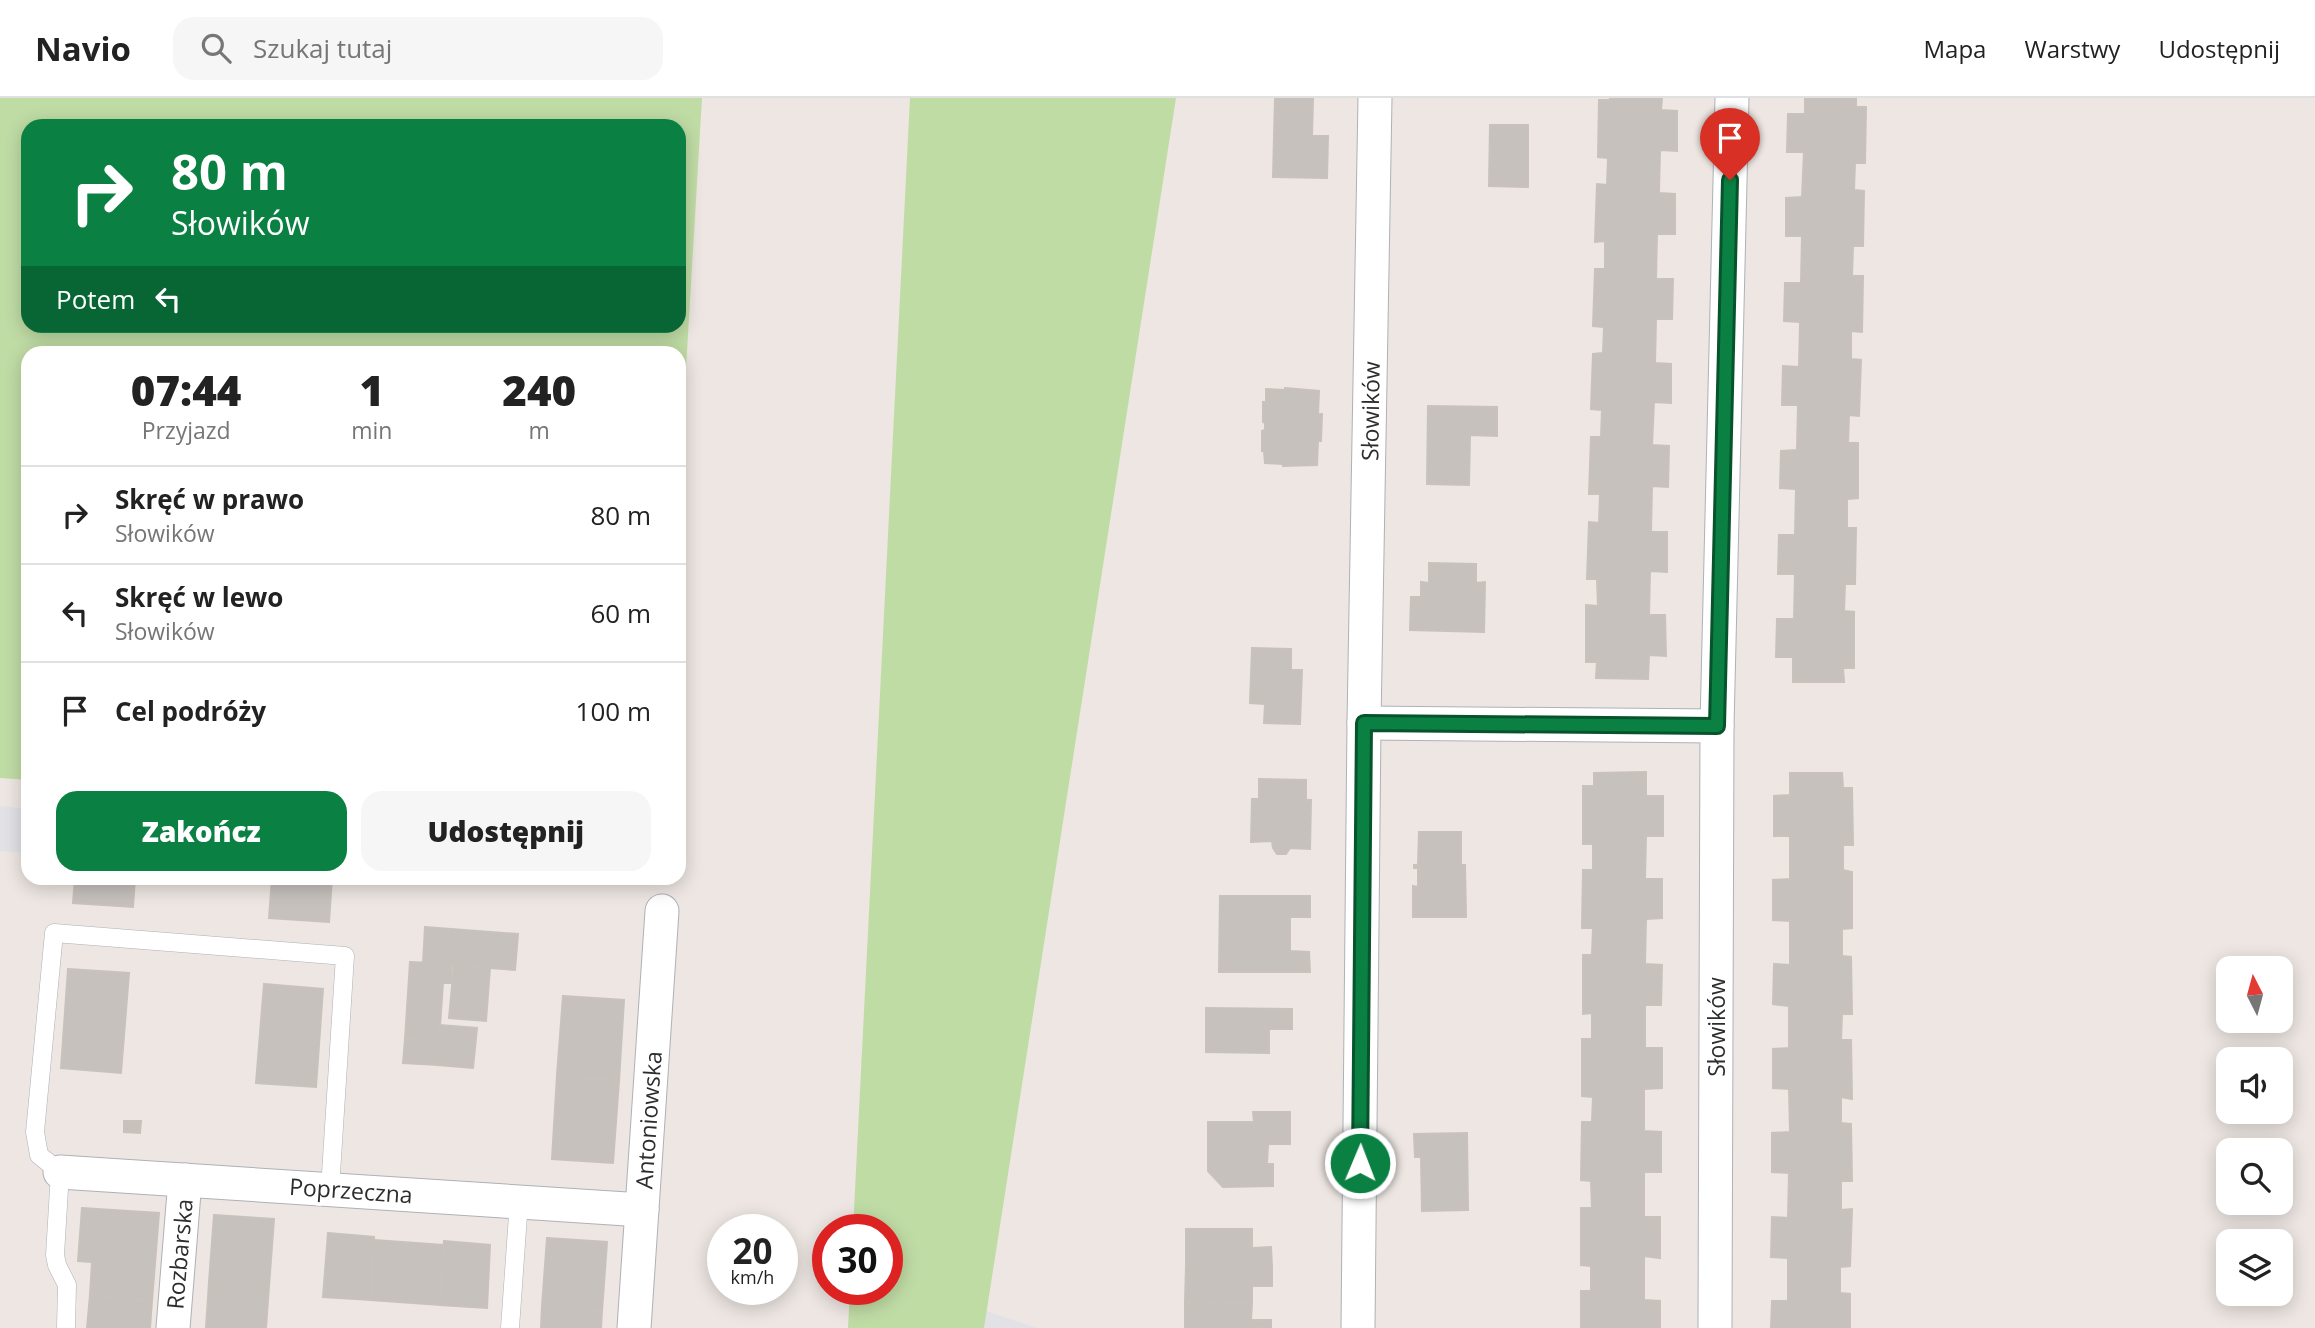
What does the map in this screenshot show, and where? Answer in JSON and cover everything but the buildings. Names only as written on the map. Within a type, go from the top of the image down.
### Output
[{"type":"street","name":"Słowików","points":[[1358,1328],[1364,723],[1375,98]]},
{"type":"street","name":"Słowików","points":[[1715,1328],[1717,726],[1732,98]]},
{"type":"street","points":[[1364,723],[1717,726]]},
{"type":"street","name":"Antoniowska","points":[[634,1328],[662,911]]},
{"type":"street","name":"Poprzeczna","points":[[60,1172],[642,1210]]},
{"type":"street","name":"Rozbarska","points":[[173,1328],[185,1180]]},
{"type":"lane","points":[[66,1328],[67,1285],[55,1255],[60,1172],[38,1155],[35,1132],[54,933],[345,956],[330,1189]]},
{"type":"lane","points":[[510,1328],[519,1202]]},
{"type":"shaded area","points":[[0,806],[21,808],[21,852],[0,851]]},
{"type":"shaded area","points":[[986,1311],[1037,1328],[984,1328]]},
{"type":"green space","points":[[0,98],[702,98],[686,369],[686,346],[21,346],[21,780],[0,778]]},
{"type":"green space","points":[[910,98],[1176,98],[984,1328],[848,1328],[849,1305],[903,1305],[903,1214],[854,1214]]},
{"type":"route","points":[[1360,1163],[1364,723],[1717,726],[1730,180]]}]
